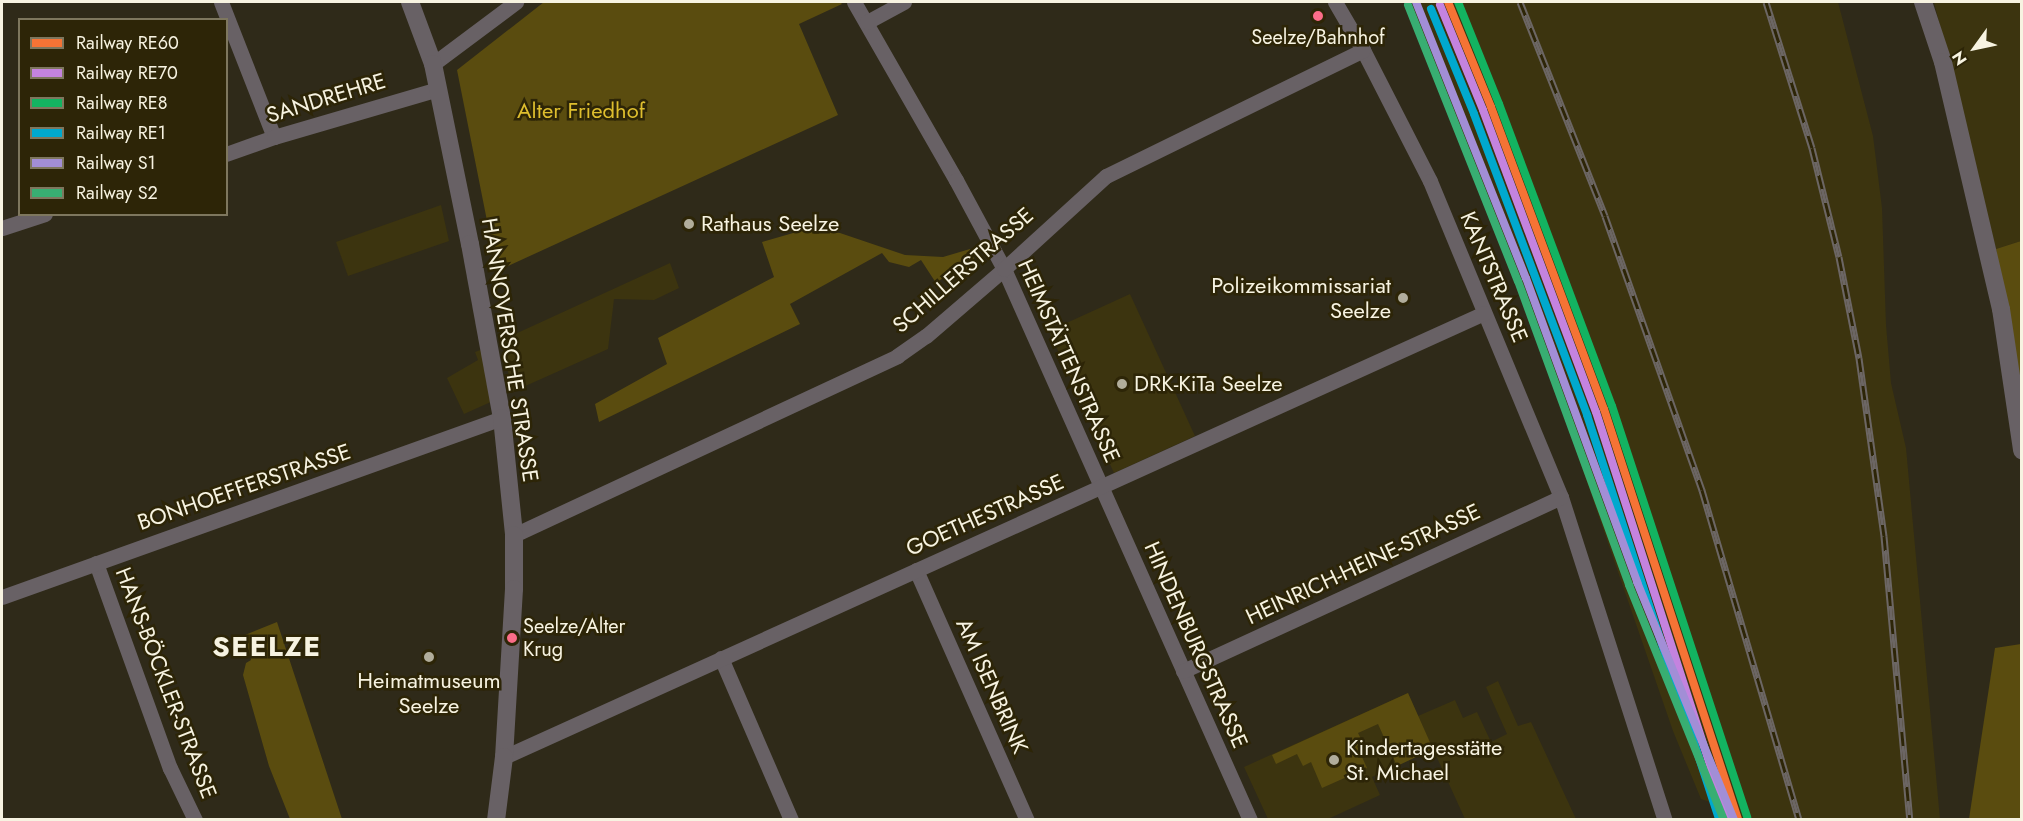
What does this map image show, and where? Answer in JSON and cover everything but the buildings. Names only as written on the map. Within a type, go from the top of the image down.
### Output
[{"type":"street","points":[[221,2],[227,18]]},
{"type":"street","name":"HANNOVERSCHE STRASSE","points":[[410,2],[433,64],[475,266],[502,418],[514,535],[512,638],[504,757],[496,819]]},
{"type":"street","points":[[433,64],[516,2]]},
{"type":"street","name":"HEIMSTÄTTENSTRASSE","points":[[854,2],[1004,269],[1101,488]]},
{"type":"street","points":[[867,22],[904,2]]},
{"type":"street","name":"KANTSTRASSE","points":[[1335,2],[1363,50],[1430,181],[1561,497],[1665,819]]},
{"type":"street","points":[[1923,2],[1945,73],[2001,309],[2022,450]]},
{"type":"street","points":[[228,20],[274,137]]},
{"type":"street","name":"SCHILLERSTRASSE","points":[[514,535],[897,356],[926,336],[1004,269],[1106,176],[1363,50]]},
{"type":"street","name":"SANDREHRE","points":[[228,153],[274,137],[438,88]]},
{"type":"street","points":[[2,228],[39,216]]},
{"type":"street","name":"GOETHESTRASSE","points":[[504,757],[1484,313]]},
{"type":"street","name":"BONHOEFFERSTRASSE","points":[[2,597],[502,418]]},
{"type":"street","name":"HINDENBURGSTRASSE","points":[[1101,488],[1250,819]]},
{"type":"street","name":"HEINRICH-HEINE-STRASSE","points":[[1183,671],[1561,497]]},
{"type":"street","name":"HANS-BÖCKLER-STRASSE","points":[[96,563],[170,768],[195,819]]},
{"type":"street","name":"AM ISENBRINK","points":[[916,570],[1027,819]]},
{"type":"street","points":[[721,658],[791,819]]},
{"type":"shaded area","points":[[1406,2],[1838,2],[1873,136],[1882,208],[1886,325],[1891,383],[1906,448],[1940,819],[1715,819],[1710,802],[1701,799],[1673,731],[1514,271]]},
{"type":"shaded area","points":[[1934,2],[2021,2],[2021,241],[1996,249]]},
{"type":"shaded area","points":[[441,205],[449,241],[348,276],[336,242]]},
{"type":"shaded area","points":[[670,263],[679,288],[654,300],[614,299],[608,349],[512,392],[502,340]]},
{"type":"shaded area","name":"DRK-KiTa Seelze","points":[[1130,294],[1195,436],[1114,473],[1049,331]]},
{"type":"shaded area","points":[[483,349],[493,401],[464,414],[447,378],[478,360],[475,352]]},
{"type":"shaded area","points":[[1498,681],[1518,726],[1531,722],[1576,819],[1465,819],[1433,749],[1372,777],[1380,795],[1328,819],[1268,819],[1244,767],[1408,693],[1418,716],[1455,700],[1463,718],[1477,712],[1491,742],[1507,734],[1486,687]]},
{"type":"green space","name":"Alter Friedhof","points":[[544,2],[840,2],[842,4],[799,24],[838,115],[497,271],[457,70]]},
{"type":"green space","points":[[807,229],[840,233],[905,255],[943,257],[970,249],[976,264],[965,271],[959,266],[936,283],[921,260],[909,267],[889,262],[882,253],[790,304],[800,324],[599,422],[595,404],[667,364],[658,338],[774,277],[762,242]]},
{"type":"green space","points":[[2021,241],[2021,405],[1996,249]]},
{"type":"green space","points":[[277,622],[342,819],[290,819],[269,766],[243,675],[246,663],[251,660],[245,635]]},
{"type":"green space","points":[[2021,644],[2021,819],[1969,819],[1995,648]]},
{"type":"green space","points":[[1408,693],[1433,749],[1397,766],[1378,724],[1358,733],[1363,743],[1357,746],[1367,768],[1322,788],[1311,762],[1303,766],[1297,754],[1276,764],[1272,755]]},
{"type":"railway","points":[[1520,2],[1605,216],[1702,490],[1799,820]]},
{"type":"railway","points":[[1766,2],[1812,148],[1839,257],[1859,358],[1884,536],[1910,820]]},
{"type":"rail line","name":"S1","points":[[1416,2],[1526,278],[1637,582],[1734,820]]},
{"type":"rail line","name":"RE60","points":[[1448,2],[1491,107],[1604,409],[1738,820]]},
{"type":"rail line","name":"RE8","points":[[1458,2],[1499,104],[1612,406],[1747,817]]},
{"type":"rail line","name":"S2","points":[[1408,5],[1518,281],[1629,585],[1724,820]]},
{"type":"rail line","name":"RE70","points":[[1440,5],[1483,110],[1596,412],[1728,820]]},
{"type":"rail line","name":"RE1","points":[[1431,9],[1474,114],[1587,415],[1719,820]]},
{"type":"place","name":"Seelze/Bahnhof","points":[[1318,16]]},
{"type":"place","name":"Rathaus Seelze","points":[[689,224]]},
{"type":"place","name":"Polizeikommissariat Seelze","points":[[1403,298]]},
{"type":"place","name":"DRK-KiTa Seelze","points":[[1122,384]]},
{"type":"place","name":"Seelze/Alter Krug","points":[[512,638]]},
{"type":"place","name":"Heimatmuseum Seelze","points":[[429,657]]},
{"type":"place","name":"Kindertagesstätte St. Michael","points":[[1334,760]]},
{"type":"district","name":"SEELZE","points":[[267,647]]}]
